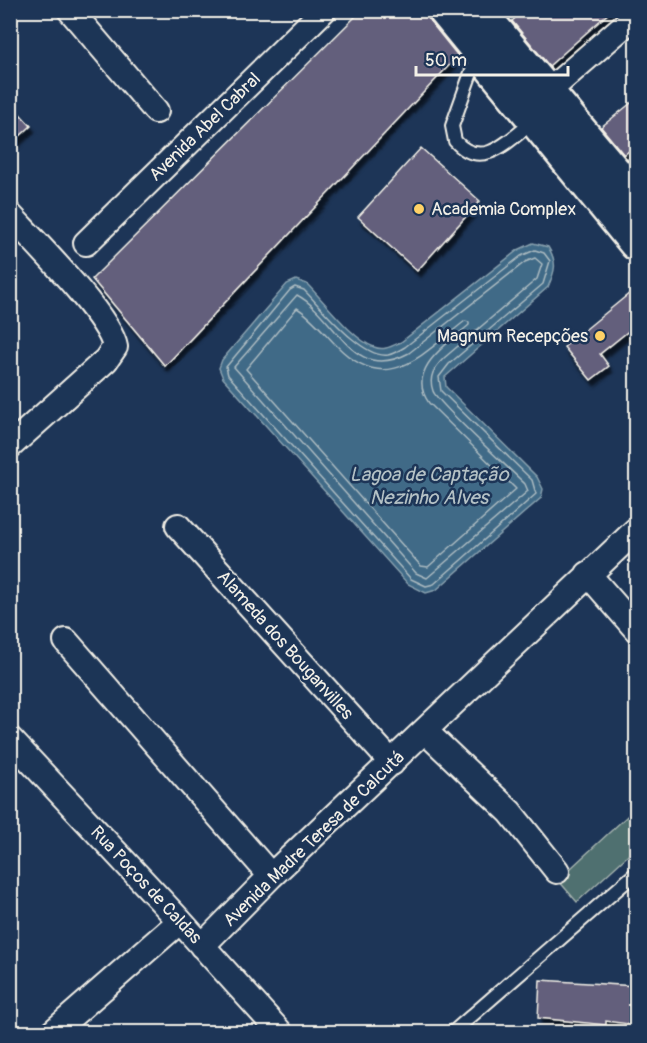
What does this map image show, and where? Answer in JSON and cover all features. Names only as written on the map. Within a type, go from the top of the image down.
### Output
[{"type":"main road","points":[[445,10],[478,52],[636,198]]},
{"type":"main road","points":[[478,10],[537,106],[636,243]]},
{"type":"street","points":[[70,10],[156,111]]},
{"type":"street","name":"Avenida Abel Cabral","points":[[86,243],[324,10]]},
{"type":"street","points":[[537,106],[636,15]]},
{"type":"street","points":[[10,215],[95,311],[111,334],[115,347],[106,360],[10,446]]},
{"type":"street","name":"Alameda dos Bouganvilles","points":[[178,526],[389,759]]},
{"type":"street","name":"Avenida Madre Teresa de Calcutá","points":[[199,942],[268,872],[389,759],[426,732],[636,530]]},
{"type":"street","points":[[588,574],[636,629]]},
{"type":"street","points":[[66,641],[268,872]]},
{"type":"street","points":[[426,732],[510,812],[557,871]]},
{"type":"street","name":"Rua Poços de Caldas","points":[[10,739],[180,921],[279,1032]]},
{"type":"street","points":[[53,1032],[180,921]]},
{"type":"lane","points":[[478,52],[452,126],[455,141],[472,154],[487,155],[537,106]]},
{"type":"lane","points":[[453,1032],[636,873]]},
{"type":"green space","points":[[636,808],[636,848],[577,902],[558,880]]},
{"type":"water","name":"Lagoa de Captação Nezinho Alves","points":[[533,243],[548,247],[553,258],[554,272],[548,287],[445,377],[446,387],[537,477],[543,489],[541,498],[436,590],[426,593],[408,584],[223,378],[219,368],[222,360],[287,284],[296,280],[307,284],[339,319],[366,343],[374,347],[385,348],[401,342],[518,250]]},
{"type":"building","points":[[362,10],[421,10],[458,56],[165,366],[92,279]]},
{"type":"building","points":[[524,10],[612,10],[549,66],[512,21]]},
{"type":"building","points":[[636,99],[636,145],[624,155],[601,127]]},
{"type":"building","points":[[10,103],[31,126],[10,145]]},
{"type":"building","name":"Academia Complex","points":[[421,148],[480,201],[417,271],[358,217]]},
{"type":"building","name":"Magnum Recepções","points":[[636,288],[636,325],[600,354],[609,366],[591,380],[564,347]]},
{"type":"building","points":[[540,980],[636,986],[636,1025],[606,1021],[606,1025],[538,1018]]},
{"type":"place","name":"Academia Complex","points":[[419,209]]},
{"type":"place","name":"Magnum Recepções","points":[[600,336]]}]
